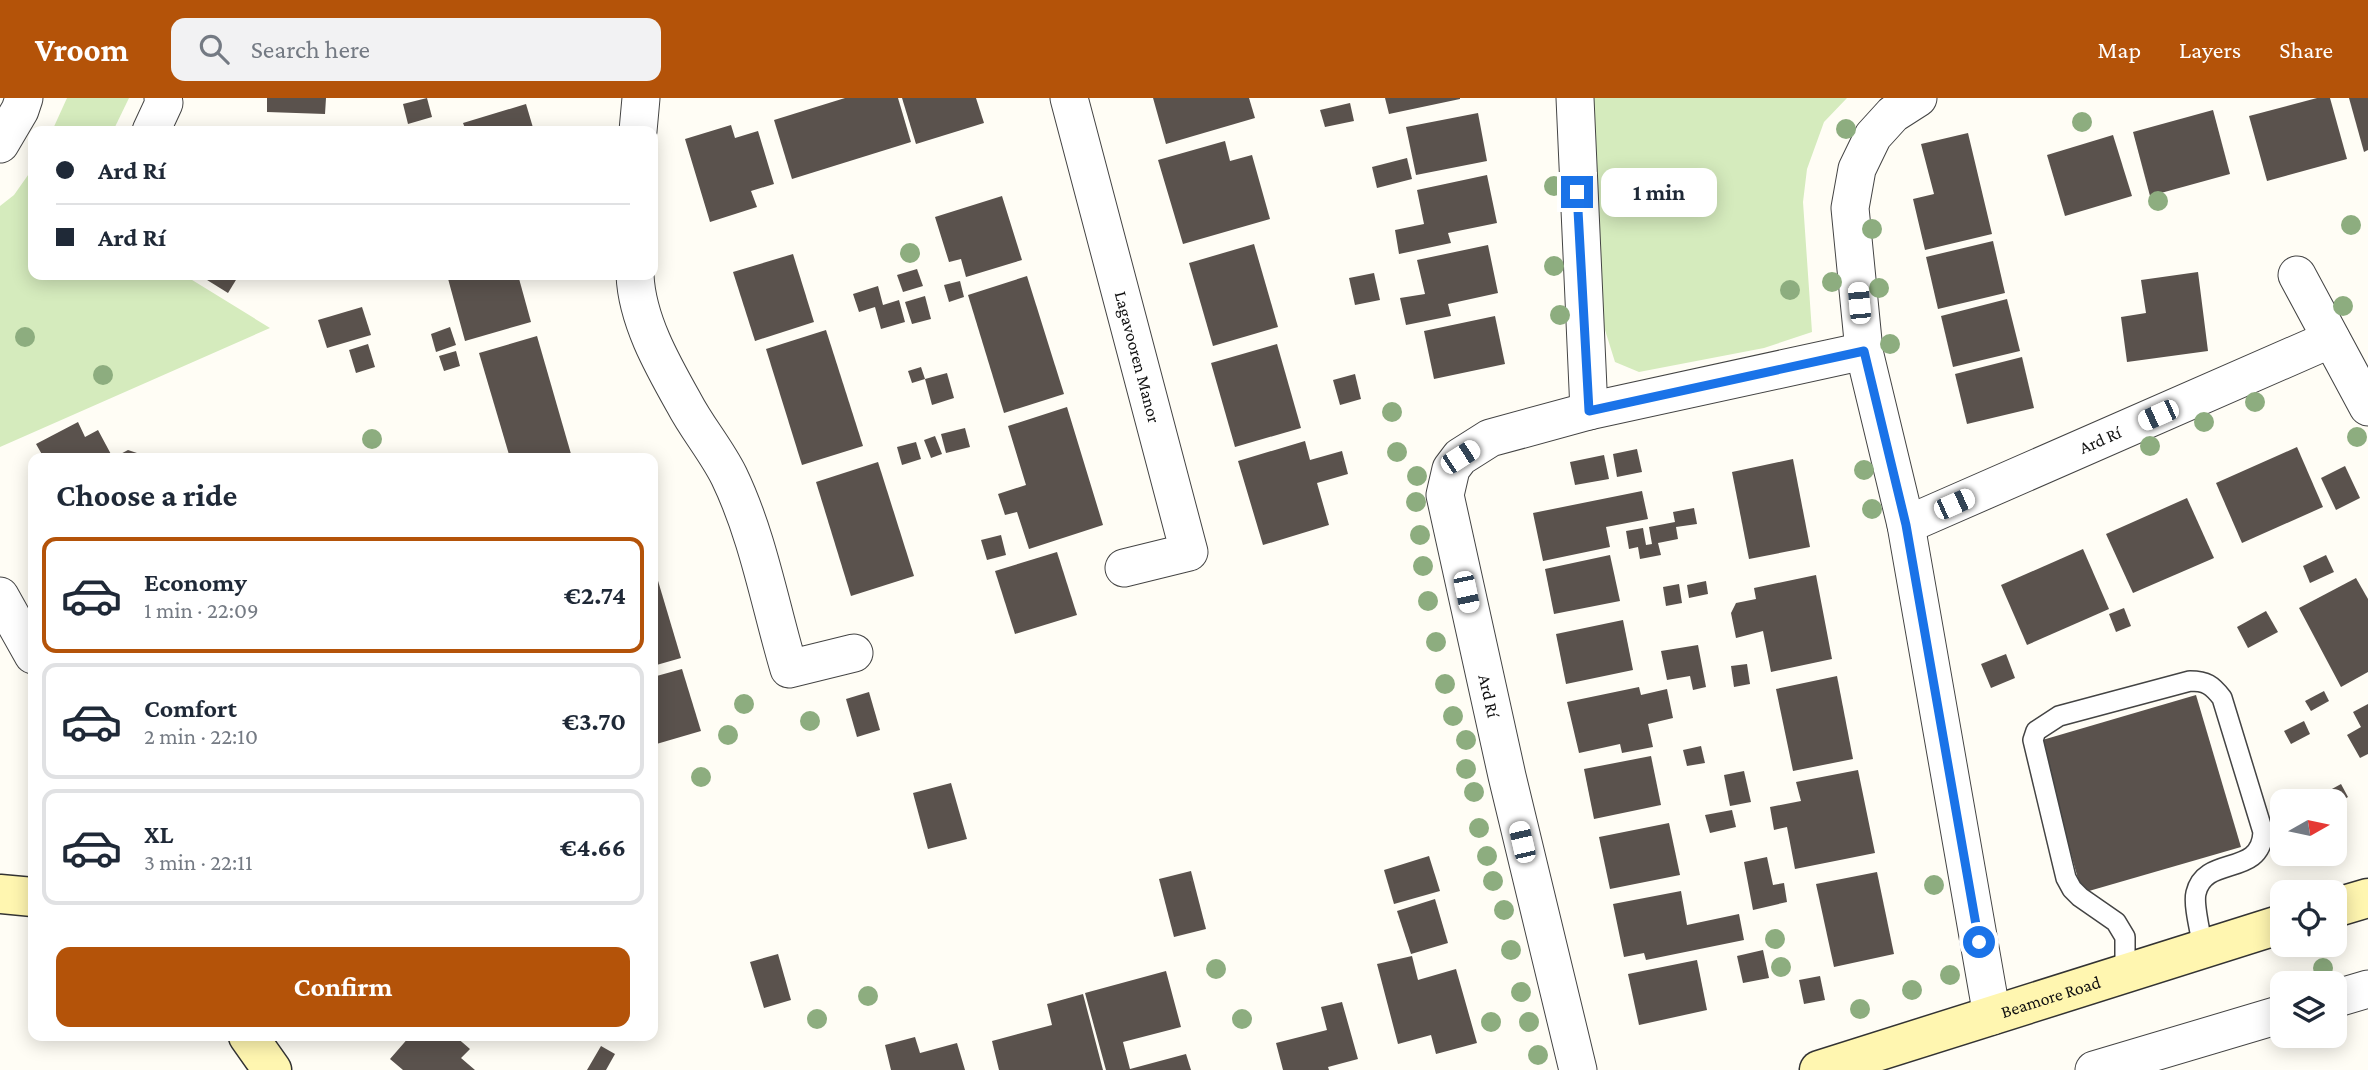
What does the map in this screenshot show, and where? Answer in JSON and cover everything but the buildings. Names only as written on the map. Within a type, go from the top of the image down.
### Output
[{"type":"main road","points":[[0,894],[28,897]]},
{"type":"main road","name":"Beamore Road","points":[[1819,1070],[2270,928]]},
{"type":"main road","points":[[252,1041],[272,1070]]},
{"type":"street","points":[[0,144],[24,98]]},
{"type":"street","points":[[152,126],[164,103],[163,98]]},
{"type":"street","points":[[638,126],[641,98]]},
{"type":"street","name":"Lagavooren Manor","points":[[1069,98],[1189,551],[1124,568]]},
{"type":"street","points":[[1574,98],[1589,411]]},
{"type":"street","points":[[1918,98],[1893,114],[1873,136],[1857,169],[1850,208],[1864,351],[1906,525],[1992,1016]]},
{"type":"street","points":[[2297,275],[2368,407]]},
{"type":"street","points":[[636,280],[644,321],[661,360],[684,404],[727,473],[745,514],[789,669],[854,653]]},
{"type":"street","name":"Ard Rí","points":[[1906,525],[2331,339]]},
{"type":"street","name":"Ard Rí","points":[[1578,1070],[1507,776],[1444,495],[1451,469],[1460,457],[1490,438],[1589,411],[1864,351]]},
{"type":"street","points":[[0,596],[28,646]]},
{"type":"street","points":[[2347,995],[2368,989]]},
{"type":"street","points":[[2094,1070],[2270,1018]]},
{"type":"lane","points":[[2125,973],[2125,937],[2116,922],[2080,897],[2066,878],[2033,740],[2036,731],[2059,716],[2190,681],[2203,681],[2213,686],[2222,698],[2263,832],[2263,846],[2255,855],[2246,861],[2209,872],[2201,879],[2195,895],[2203,948]]},
{"type":"green space","points":[[67,98],[129,98],[115,126],[54,126]]},
{"type":"green space","points":[[1587,98],[1847,98],[1824,122],[1807,169],[1803,202],[1812,332],[1764,348],[1639,372],[1615,362],[1600,314]]},
{"type":"green space","points":[[28,175],[28,280],[192,280],[270,328],[0,447],[0,206],[14,195]]},
{"type":"route","points":[[1577,192],[1589,411],[1864,351],[1906,525],[1979,942]]}]
